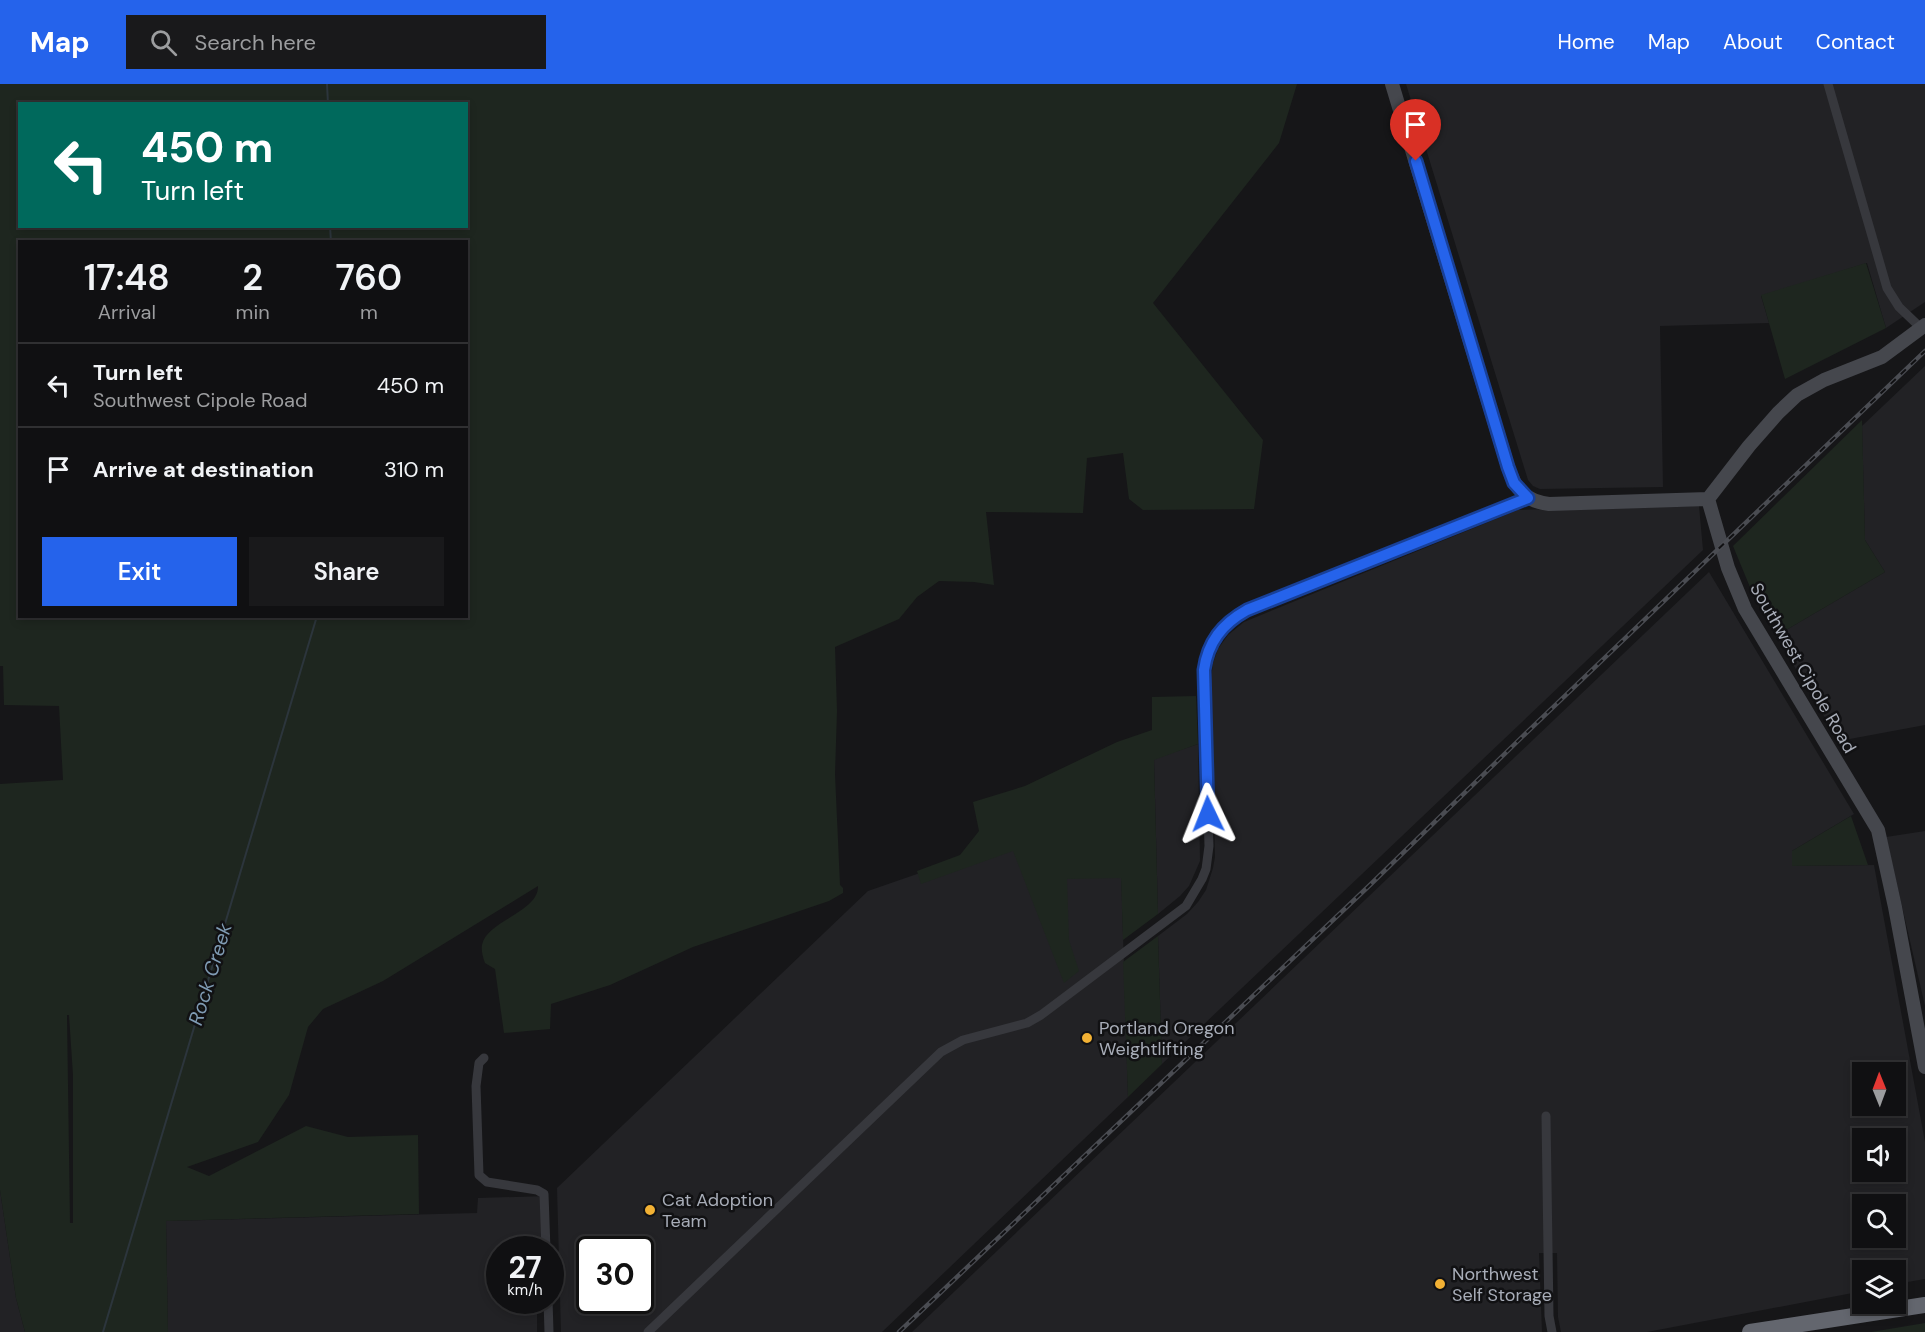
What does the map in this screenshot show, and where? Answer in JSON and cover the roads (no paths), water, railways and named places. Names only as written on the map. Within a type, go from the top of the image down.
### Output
[{"type":"highway","points":[[1750,1332],[1925,1305]]},
{"type":"street","points":[[1392,84],[1508,467],[1514,483],[1528,498],[1549,504],[1708,499],[1749,446],[1797,395],[1824,380],[1882,357],[1923,327],[1899,307],[1887,288],[1828,84]]},
{"type":"street","points":[[648,1332],[941,1052],[963,1040],[1027,1023],[1041,1015],[1186,906],[1203,879],[1209,846],[1204,681],[1206,657],[1216,636],[1226,624],[1247,610],[1528,498]]},
{"type":"street","name":"Southwest Cipole Road","points":[[1708,499],[1728,568],[1745,609],[1878,830],[1892,889],[1925,1067]]},
{"type":"street","points":[[484,1058],[479,1063],[476,1086],[479,1175],[487,1182],[537,1190],[544,1194],[546,1236]]},
{"type":"street","points":[[1546,1116],[1549,1316],[1552,1332]]},
{"type":"street","points":[[548,1314],[549,1332]]},
{"type":"waterway","name":"Rock Creek","points":[[327,84],[328,102]]},
{"type":"waterway","name":"Rock Creek","points":[[330,228],[331,240]]},
{"type":"waterway","name":"Rock Creek","points":[[103,1332],[316,618]]},
{"type":"railway","points":[[899,1332],[1371,884],[1925,351]]},
{"type":"place","name":"Portland Oregon Weightlifting","points":[[1087,1038]]},
{"type":"place","name":"Cat Adoption Team","points":[[650,1210]]},
{"type":"place","name":"Northwest Self Storage","points":[[1440,1284]]}]
